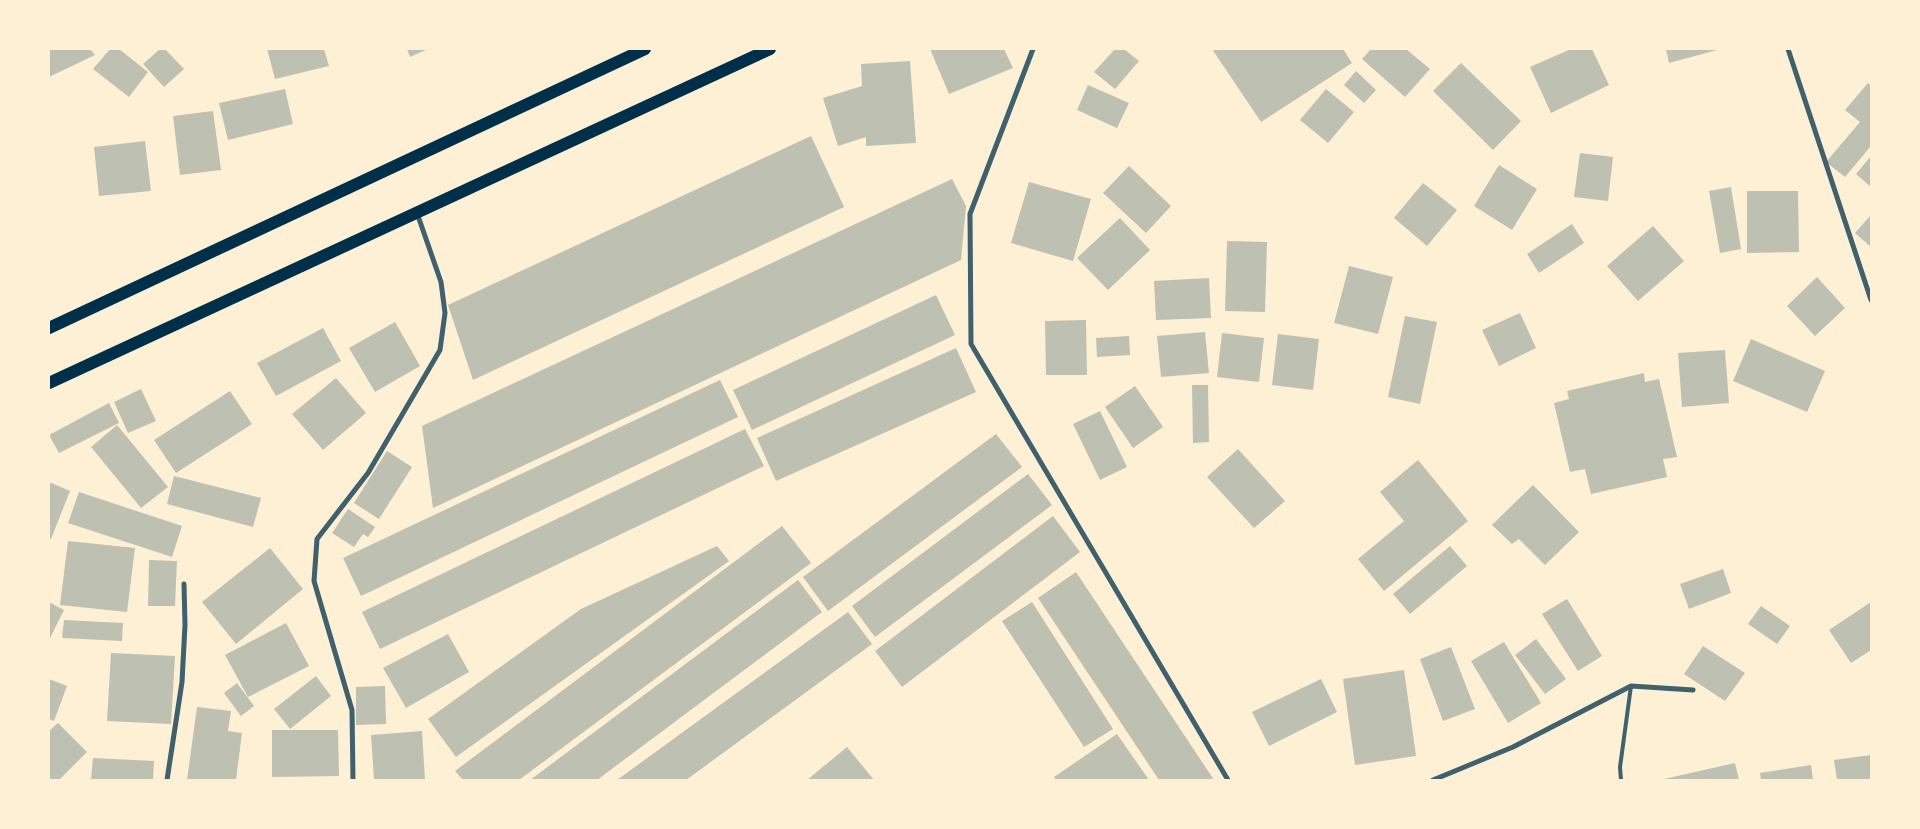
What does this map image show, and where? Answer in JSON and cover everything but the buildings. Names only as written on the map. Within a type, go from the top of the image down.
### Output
[{"type":"main road","points":[[49,328],[645,49]]},
{"type":"main road","points":[[49,383],[770,49]]},
{"type":"street","points":[[1033,49],[970,214],[971,344],[1228,780]]},
{"type":"street","points":[[1788,49],[1871,300]]},
{"type":"street","points":[[353,780],[352,710],[314,581],[317,539],[368,473],[440,350],[445,314],[441,282],[417,213]]},
{"type":"street","points":[[167,780],[182,682],[185,625],[184,584]]},
{"type":"street","points":[[1433,780],[1513,747],[1631,686],[1693,690]]},
{"type":"lane","points":[[1621,780],[1620,767],[1631,686]]}]
